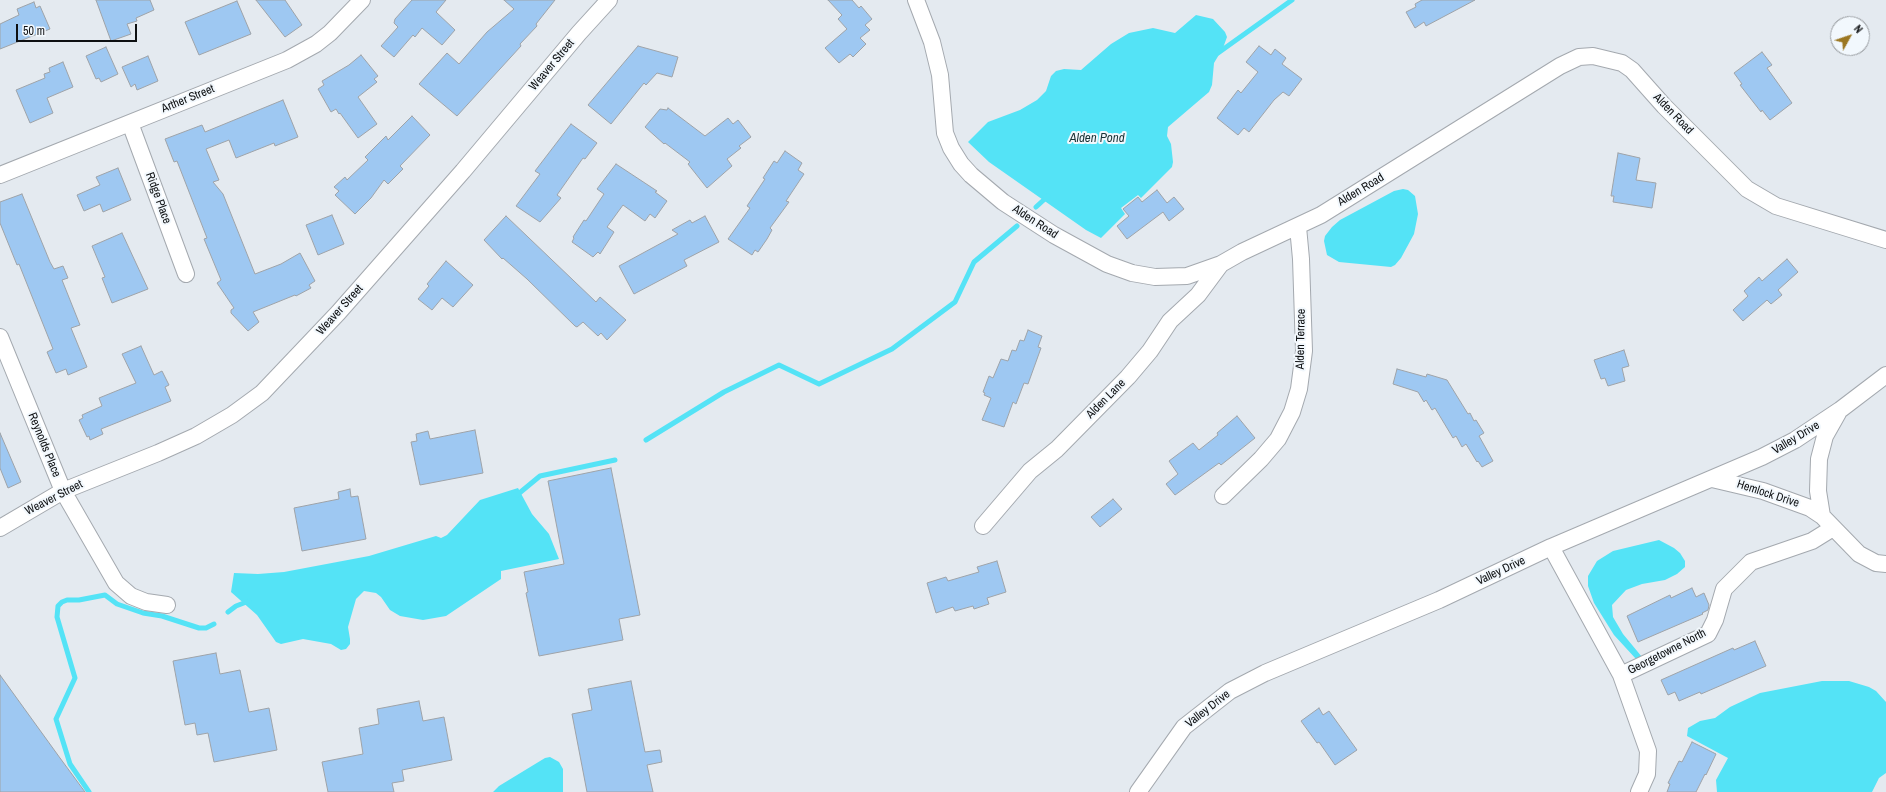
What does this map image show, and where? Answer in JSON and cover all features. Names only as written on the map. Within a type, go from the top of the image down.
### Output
[{"type":"street","name":"Arther Street","points":[[0,175],[287,60],[306,50],[330,33],[362,0]]},
{"type":"street","name":"Weaver Street","points":[[0,528],[63,491],[196,436],[232,415],[262,393],[338,313],[463,171],[579,33],[609,0]]},
{"type":"street","name":"Alden Road","points":[[916,0],[932,42],[940,75],[945,133],[951,148],[961,164],[971,175],[1003,202],[1054,235],[1107,264],[1120,269],[1155,277],[1187,276],[1221,264],[1248,249],[1321,215],[1426,151],[1560,66],[1579,57],[1593,56],[1622,63],[1632,70],[1664,106],[1747,189],[1776,206],[1886,240]]},
{"type":"street","name":"Ridge Place","points":[[130,123],[186,274]]},
{"type":"street","name":"Alden Terrace","points":[[1223,496],[1261,460],[1278,439],[1292,412],[1299,389],[1304,351],[1301,259],[1298,227]]},
{"type":"street","name":"Alden Lane","points":[[984,526],[1030,472],[1057,449],[1128,377],[1150,351],[1170,321],[1198,295],[1221,264]]},
{"type":"street","name":"Reynolds Place","points":[[0,337],[63,491],[116,583],[131,596],[146,602],[167,605]]},
{"type":"street","name":"Valley Drive","points":[[1138,792],[1184,727],[1230,691],[1265,672],[1439,600],[1552,547],[1762,457],[1794,440],[1840,410],[1886,375]]},
{"type":"street","name":"Hemlock Drive","points":[[1822,516],[1818,491],[1819,459],[1825,436],[1840,410]]},
{"type":"street","name":"Hemlock Drive","points":[[1712,478],[1763,491],[1810,508],[1822,516],[1859,554],[1876,563],[1886,564]]},
{"type":"street","name":"Georgetowne North","points":[[1621,675],[1708,634],[1715,620],[1724,589],[1751,562],[1812,541],[1834,528]]},
{"type":"street","name":"Georgetowne North","points":[[1552,547],[1621,675],[1648,751],[1648,774],[1639,792]]},
{"type":"water","name":"Alden Pond","points":[[1196,15],[1213,19],[1225,32],[1227,37],[1223,48],[1214,63],[1212,85],[1209,92],[1168,127],[1167,136],[1171,144],[1173,162],[1172,167],[1141,198],[1138,195],[1121,208],[1125,214],[1101,238],[1086,230],[989,162],[968,142],[988,122],[1020,110],[1037,100],[1046,91],[1051,76],[1056,71],[1064,69],[1081,70],[1111,44],[1129,33],[1153,28],[1175,33]]},
{"type":"water","points":[[1403,189],[1408,190],[1415,196],[1418,214],[1414,234],[1401,258],[1395,265],[1391,267],[1339,262],[1327,255],[1324,241],[1325,236],[1340,220],[1394,191]]},
{"type":"water","points":[[518,488],[532,514],[549,534],[559,559],[501,571],[501,579],[446,616],[423,620],[400,616],[390,610],[381,597],[376,593],[364,591],[356,599],[348,627],[350,644],[346,649],[341,650],[331,644],[303,639],[281,644],[276,642],[257,615],[231,592],[234,573],[258,574],[284,572],[369,556],[436,536],[441,538],[447,535],[480,500]]},
{"type":"water","points":[[1659,540],[1680,553],[1685,561],[1685,567],[1677,574],[1665,580],[1642,584],[1626,590],[1612,605],[1613,617],[1623,634],[1642,657],[1636,659],[1614,635],[1594,603],[1588,586],[1588,576],[1597,561],[1613,551]]},
{"type":"water","points":[[1822,681],[1849,681],[1869,687],[1876,691],[1886,702],[1886,773],[1879,778],[1872,792],[1717,792],[1716,780],[1728,758],[1687,736],[1688,728],[1700,721],[1715,718],[1730,707],[1760,693]]},
{"type":"water","points":[[550,757],[559,762],[563,769],[563,792],[493,792],[499,786],[545,758]]},
{"type":"building","points":[[96,0],[150,0],[154,10],[136,18],[137,21],[127,24],[131,34],[111,41]]},
{"type":"building","points":[[256,0],[285,0],[302,25],[285,37]]},
{"type":"building","points":[[412,0],[446,0],[436,12],[455,30],[442,45],[422,28],[415,37],[413,35],[394,57],[381,46],[398,27],[394,23],[395,19]]},
{"type":"building","points":[[504,0],[555,0],[536,24],[537,26],[520,44],[521,46],[457,116],[419,84],[447,53],[459,64],[487,32],[514,9]]},
{"type":"building","points":[[828,0],[852,0],[859,8],[861,6],[872,19],[865,25],[870,30],[860,38],[866,44],[853,57],[850,54],[839,63],[825,48],[847,29],[838,19],[842,15]]},
{"type":"building","points":[[1422,0],[1475,0],[1426,26],[1424,22],[1415,28],[1406,12],[1416,7],[1415,4]]},
{"type":"building","points":[[237,1],[251,34],[199,55],[185,22]]},
{"type":"building","points":[[34,2],[36,8],[40,6],[50,29],[0,49],[0,24],[19,15],[17,9]]},
{"type":"building","points":[[638,46],[678,57],[672,77],[657,73],[646,85],[644,83],[611,124],[588,105]]},
{"type":"building","points":[[1259,46],[1271,55],[1275,49],[1286,58],[1282,64],[1302,79],[1289,96],[1283,92],[1274,100],[1249,132],[1244,128],[1238,135],[1217,118],[1238,90],[1241,93],[1258,72],[1246,62]]},
{"type":"building","points":[[106,47],[118,74],[101,82],[99,78],[96,79],[86,56]]},
{"type":"building","points":[[1762,52],[1772,65],[1767,68],[1792,103],[1770,120],[1762,110],[1761,112],[1740,85],[1742,84],[1734,73]]},
{"type":"building","points":[[361,55],[378,76],[374,79],[377,82],[358,97],[377,124],[358,138],[336,109],[331,112],[318,89],[324,85],[322,81],[349,65]]},
{"type":"building","points":[[148,56],[158,81],[137,90],[135,84],[131,87],[122,67]]},
{"type":"building","points":[[63,62],[73,87],[47,98],[53,113],[30,123],[16,90],[45,78],[44,74],[50,72],[49,68]]},
{"type":"building","points":[[283,100],[298,137],[275,146],[274,143],[236,158],[229,140],[206,149],[219,180],[213,182],[223,194],[255,274],[281,264],[300,253],[315,281],[309,285],[311,288],[296,296],[295,295],[253,312],[259,322],[248,331],[231,313],[231,310],[234,308],[217,283],[221,280],[204,239],[207,238],[177,161],[174,162],[165,139],[202,125],[205,132]]},
{"type":"building","points":[[668,108],[705,136],[728,118],[733,124],[738,120],[751,137],[739,146],[741,148],[727,159],[732,166],[707,188],[688,164],[690,162],[665,143],[664,144],[645,127],[660,109],[667,110]]},
{"type":"building","points":[[412,116],[430,135],[400,166],[403,169],[388,184],[384,180],[371,198],[355,214],[335,195],[339,191],[334,187],[345,177],[347,180],[368,160],[365,157],[386,136],[388,140]]},
{"type":"building","points":[[571,124],[597,143],[585,159],[583,158],[557,195],[561,198],[540,222],[516,206],[540,174],[535,171]]},
{"type":"building","points":[[785,151],[802,163],[798,170],[804,174],[786,201],[789,202],[770,228],[772,230],[767,239],[758,252],[755,250],[752,255],[728,239],[750,208],[747,206],[765,179],[763,178],[774,161],[777,163]]},
{"type":"building","points":[[1618,153],[1640,158],[1636,180],[1656,183],[1652,208],[1613,202],[1614,196],[1611,196]]},
{"type":"building","points":[[616,164],[657,191],[655,192],[667,201],[655,218],[650,214],[645,221],[623,205],[607,227],[614,232],[600,254],[598,252],[593,257],[572,242],[573,237],[604,194],[597,189]]},
{"type":"building","points":[[118,168],[131,200],[103,212],[100,204],[84,211],[77,195],[100,185],[96,177]]},
{"type":"building","points":[[1157,190],[1167,203],[1174,197],[1184,209],[1169,221],[1163,212],[1127,239],[1117,226],[1129,216],[1123,209],[1138,197],[1142,202]]},
{"type":"building","points":[[22,194],[50,262],[54,269],[63,266],[68,278],[62,280],[80,325],[71,328],[87,367],[68,375],[66,369],[56,373],[47,352],[53,349],[19,264],[17,265],[0,223],[0,202]]},
{"type":"building","points":[[332,215],[344,244],[318,255],[306,225]]},
{"type":"building","points":[[506,216],[596,302],[600,297],[626,320],[607,340],[601,333],[598,336],[583,322],[577,327],[575,326],[527,279],[503,258],[502,259],[484,240]]},
{"type":"building","points":[[705,216],[719,242],[684,260],[687,266],[634,294],[619,266],[678,234],[672,230],[690,220],[692,223]]},
{"type":"building","points":[[122,233],[148,289],[112,303],[102,278],[105,277],[92,246]]},
{"type":"building","points":[[1787,259],[1798,272],[1778,290],[1782,295],[1771,304],[1767,300],[1743,321],[1733,310],[1748,296],[1744,291],[1759,277],[1762,281]]},
{"type":"building","points":[[446,261],[473,285],[453,307],[442,298],[432,310],[418,299],[429,286],[427,284]]},
{"type":"building","points":[[1028,330],[1042,336],[1038,347],[1041,348],[1028,384],[1024,383],[1016,404],[1013,402],[1004,427],[982,420],[991,398],[984,395],[985,393],[983,392],[989,376],[993,378],[1001,359],[1008,361],[1012,350],[1016,351],[1020,340],[1024,341]]},
{"type":"building","points":[[141,346],[154,375],[162,371],[169,385],[165,387],[171,401],[101,429],[103,434],[90,440],[79,420],[83,418],[82,415],[102,406],[99,398],[136,383],[122,354]]},
{"type":"building","points":[[1624,350],[1629,366],[1622,368],[1625,381],[1608,386],[1605,378],[1601,379],[1594,360]]},
{"type":"building","points":[[1397,369],[1426,377],[1427,374],[1447,380],[1468,414],[1470,413],[1474,421],[1476,420],[1484,433],[1479,436],[1493,461],[1482,467],[1478,461],[1477,462],[1466,444],[1462,447],[1456,436],[1453,438],[1435,408],[1432,410],[1426,400],[1424,402],[1418,392],[1393,384]]},
{"type":"building","points":[[1237,416],[1255,438],[1221,465],[1219,463],[1175,495],[1166,484],[1178,474],[1169,461],[1193,443],[1199,450],[1218,435],[1217,433]]},
{"type":"building","points":[[475,430],[483,473],[420,485],[411,442],[417,441],[416,434],[428,431],[430,439]]},
{"type":"building","points":[[0,433],[21,482],[8,488],[0,468]]},
{"type":"building","points":[[611,468],[640,615],[619,619],[623,640],[539,656],[526,593],[528,592],[524,572],[564,564],[548,481]]},
{"type":"building","points":[[350,489],[351,497],[358,496],[366,539],[302,551],[294,508],[339,499],[338,492]]},
{"type":"building","points":[[1113,499],[1122,509],[1100,527],[1091,517]]},
{"type":"building","points":[[997,561],[1006,592],[987,598],[989,604],[974,609],[973,606],[955,611],[953,607],[936,613],[927,583],[946,577],[948,581],[979,572],[977,567]]},
{"type":"building","points":[[1692,588],[1696,597],[1704,593],[1709,605],[1708,610],[1702,613],[1703,614],[1638,642],[1627,616],[1670,595],[1671,598]]},
{"type":"building","points":[[1755,641],[1766,666],[1701,694],[1700,692],[1679,701],[1675,692],[1668,695],[1661,680],[1733,648],[1734,650]]},
{"type":"building","points":[[216,653],[220,674],[240,670],[249,712],[269,708],[277,750],[214,762],[208,733],[197,735],[195,723],[185,725],[173,661]]},
{"type":"building","points":[[0,675],[60,758],[85,792],[0,792]]},
{"type":"building","points":[[631,681],[645,752],[660,750],[662,762],[647,765],[653,792],[587,792],[572,714],[592,710],[588,689]]},
{"type":"building","points":[[419,701],[423,721],[444,717],[452,760],[402,770],[404,781],[392,783],[394,792],[328,792],[322,762],[363,754],[359,728],[379,724],[377,709]]},
{"type":"building","points":[[1319,708],[1323,715],[1329,711],[1357,750],[1335,765],[1319,742],[1317,743],[1301,721]]},
{"type":"building","points":[[1692,742],[1716,754],[1706,775],[1705,774],[1696,792],[1667,792],[1670,784],[1668,783],[1679,761],[1682,762]]},
{"type":"waterway","points":[[1218,53],[1292,0]]},
{"type":"waterway","points":[[1036,207],[1048,196]]},
{"type":"waterway","points":[[646,440],[724,392],[779,365],[819,384],[892,349],[955,302],[974,262],[1017,226]]},
{"type":"waterway","points":[[517,495],[540,476],[615,460]]},
{"type":"waterway","points":[[89,792],[70,764],[56,719],[75,678],[57,617],[58,606],[67,600],[79,600],[105,595],[117,604],[143,613],[162,616],[199,628],[206,628],[214,624]]},
{"type":"waterway","points":[[228,612],[236,606],[249,601]]}]
